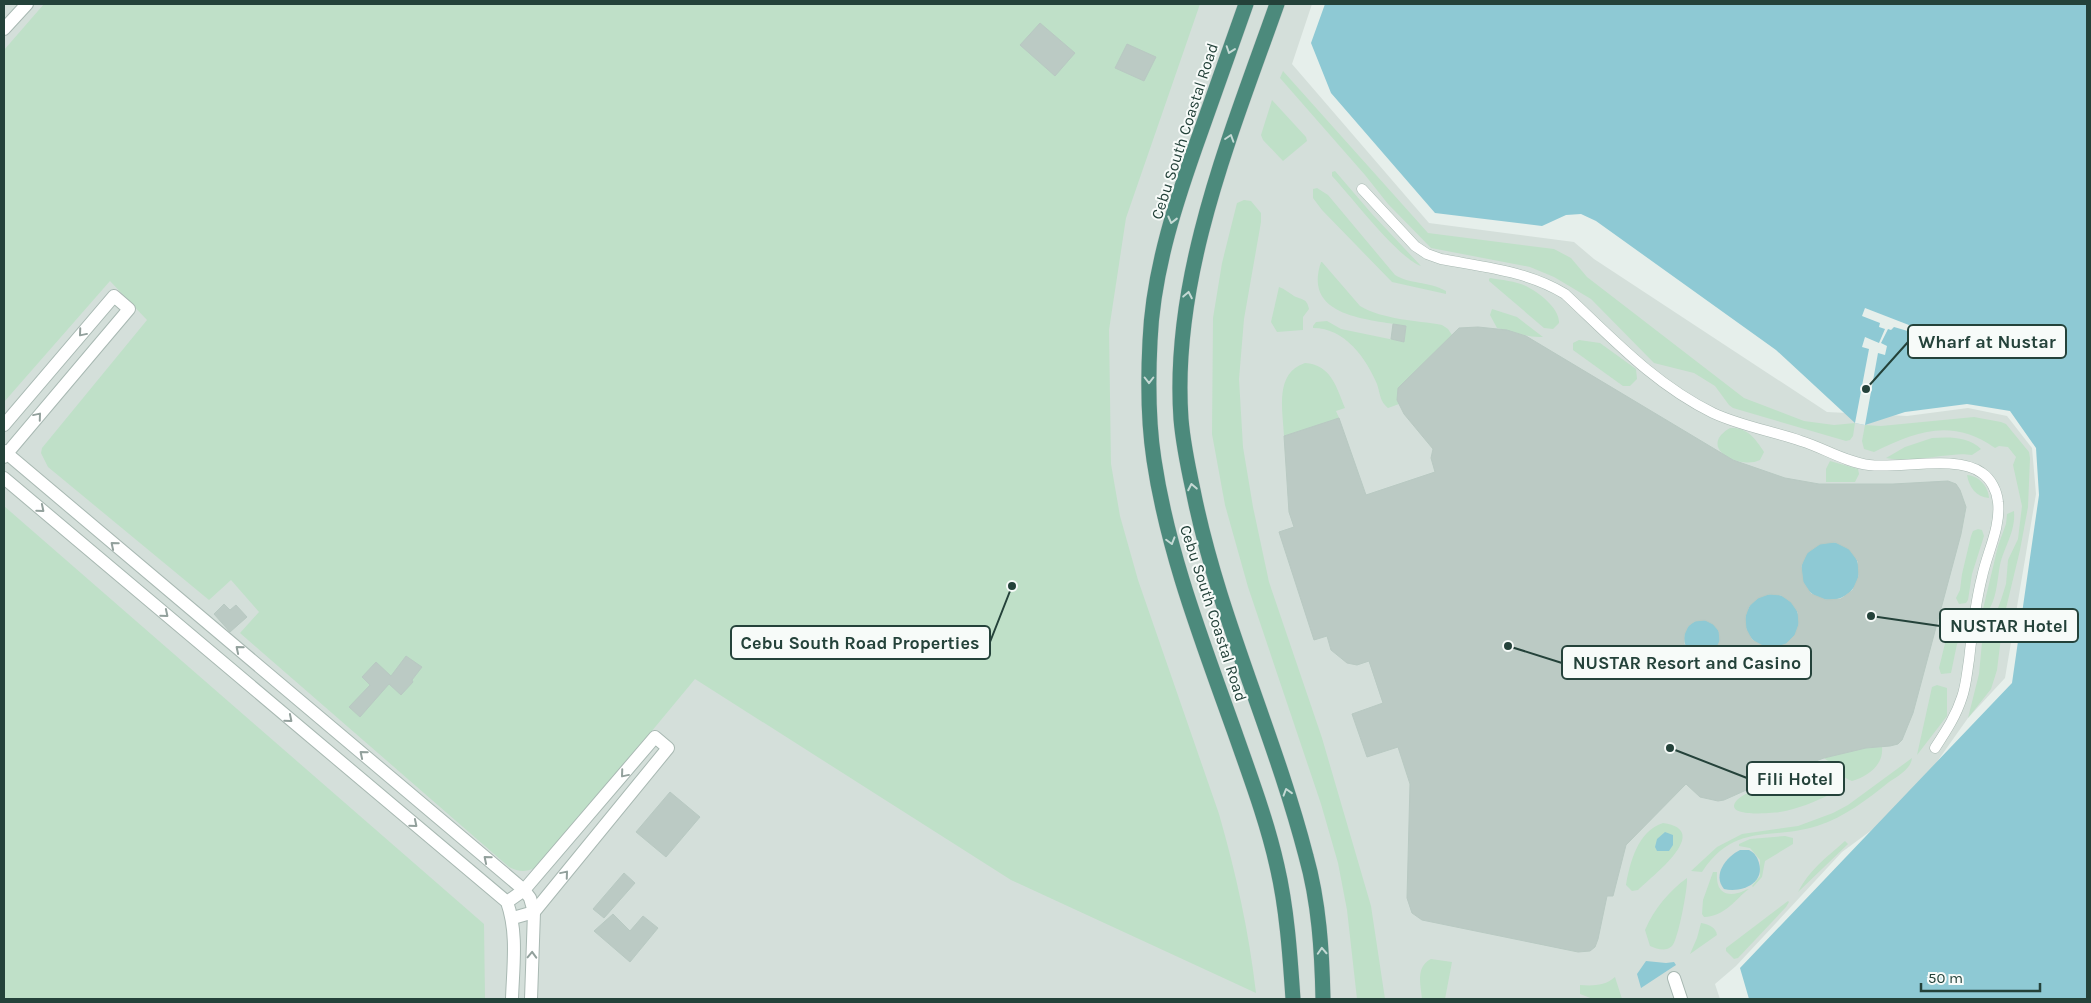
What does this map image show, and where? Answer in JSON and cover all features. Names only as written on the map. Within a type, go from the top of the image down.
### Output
[{"type":"highway","name":"Cebu South Coastal Road","points":[[1246,4],[1178,194],[1162,260],[1153,300],[1150,341],[1150,419],[1154,460],[1168,530],[1188,599],[1254,788],[1277,866],[1289,949],[1293,999]]},
{"type":"highway","name":"Cebu South Coastal Road","points":[[1277,4],[1208,204],[1193,268],[1186,305],[1181,419],[1186,458],[1200,523],[1218,590],[1284,781],[1307,858],[1322,947],[1322,999]]},
{"type":"street","points":[[4,29],[27,4]]},
{"type":"street","points":[[1362,189],[1415,246],[1427,254],[1441,259],[1528,276],[1550,284],[1565,294],[1648,372],[1678,394],[1714,413],[1743,424],[1802,441],[1850,461],[1869,465],[1950,463],[1971,467],[1990,480],[1998,503],[1996,528],[1982,577],[1963,697],[1953,722],[1935,748]]},
{"type":"street","points":[[4,425],[114,296],[129,308],[5,454],[524,890],[530,898],[534,912],[531,999]]},
{"type":"street","points":[[4,478],[507,902],[513,918],[514,937],[512,999]]},
{"type":"street","points":[[507,902],[524,890],[655,736],[668,748],[534,912],[513,918]]},
{"type":"street","points":[[1674,978],[1681,999]]},
{"type":"shaded area","points":[[4,4],[1312,4],[1292,64],[1429,223],[1574,242],[1594,259],[1827,412],[1907,416],[1968,408],[2007,416],[2032,448],[2036,494],[2005,678],[1968,718],[1907,804],[1842,852],[1736,966],[1715,984],[1720,999],[4,999]]},
{"type":"green space","points":[[44,4],[1200,4],[1126,218],[1109,330],[1111,464],[1120,516],[1138,580],[1219,814],[1246,925],[1256,993],[1011,880],[695,679],[535,868],[522,871],[509,867],[240,633],[259,612],[231,580],[209,600],[48,467],[41,453],[42,448],[147,320],[110,281],[4,402],[4,50]]},
{"type":"green space","points":[[1283,71],[1428,233],[1554,249],[1571,258],[1587,277],[1744,398],[1804,421],[1834,425],[1855,423],[1853,436],[1850,440],[1846,441],[1733,408],[1715,386],[1694,373],[1654,363],[1591,299],[1554,277],[1530,267],[1431,248],[1388,204],[1280,78]]},
{"type":"green space","points":[[1272,100],[1306,137],[1307,141],[1283,161],[1263,140],[1261,135]]},
{"type":"green space","points":[[1335,171],[1421,266],[1411,261],[1375,226],[1332,176],[1332,172]]},
{"type":"green space","points":[[1317,188],[1328,195],[1395,275],[1406,280],[1439,288],[1446,291],[1446,294],[1392,282],[1322,210],[1313,198],[1313,189]]},
{"type":"green space","points":[[1244,200],[1251,201],[1261,213],[1244,319],[1239,379],[1243,447],[1253,507],[1269,582],[1322,738],[1371,906],[1385,999],[1357,999],[1347,910],[1338,863],[1321,804],[1248,587],[1225,505],[1212,434],[1213,318],[1222,263],[1237,203]]},
{"type":"green space","points":[[1321,262],[1360,306],[1389,317],[1442,325],[1452,335],[1398,389],[1399,404],[1388,408],[1385,406],[1367,364],[1353,346],[1335,333],[1313,328],[1313,326],[1316,322],[1327,321],[1341,329],[1404,342],[1406,326],[1358,317],[1330,305],[1321,295],[1318,281]]},
{"type":"green space","points":[[1490,278],[1517,283],[1536,292],[1552,306],[1559,323],[1553,329],[1544,328],[1489,281]]},
{"type":"green space","points":[[1279,287],[1307,303],[1309,309],[1303,317],[1303,330],[1277,332],[1271,322]]},
{"type":"green space","points":[[1492,309],[1517,317],[1543,337],[1497,328],[1490,315]]},
{"type":"green space","points":[[1579,340],[1600,343],[1636,369],[1637,379],[1630,386],[1623,386],[1573,350],[1573,343]]},
{"type":"green space","points":[[1305,363],[1314,365],[1327,372],[1345,408],[1336,411],[1339,418],[1284,436],[1282,394],[1284,384],[1295,368]]},
{"type":"green space","points":[[1974,417],[2006,424],[2029,452],[2030,458],[2028,507],[2003,621],[1997,670],[1991,689],[1968,718],[1979,674],[1983,632],[1995,616],[2006,584],[2008,560],[2018,539],[2022,506],[2013,465],[2016,457],[2008,447],[1999,446],[1995,448],[1964,433],[1949,431],[1934,431],[1905,438],[1874,452],[1864,449],[1862,441],[1865,425],[1881,426]]},
{"type":"green space","points":[[1730,428],[1746,431],[1754,438],[1764,452],[1760,460],[1742,462],[1733,460],[1719,450],[1718,443],[1721,436]]},
{"type":"green space","points":[[1932,438],[1964,440],[1981,449],[1972,455],[1956,454],[1914,459],[1886,458],[1905,447]]},
{"type":"green space","points":[[1830,461],[1858,469],[1859,474],[1855,482],[1826,482],[1826,469]]},
{"type":"green space","points":[[1967,475],[1975,477],[1982,482],[1987,489],[1989,498],[1980,496],[1974,491],[1969,484]]},
{"type":"green space","points":[[4,506],[484,924],[485,999],[4,999]]},
{"type":"green space","points":[[2014,511],[2012,532],[2000,565],[1994,598],[1985,614],[1983,609],[2007,514]]},
{"type":"green space","points":[[1982,530],[1984,536],[1972,574],[1968,600],[1966,603],[1959,604],[1956,598],[1960,590],[1971,536],[1973,531]]},
{"type":"green space","points":[[1956,613],[1964,614],[1966,617],[1965,633],[1957,644],[1951,673],[1941,674],[1939,668],[1951,619]]},
{"type":"green space","points":[[1937,685],[1947,688],[1947,716],[1917,755],[1932,687]]},
{"type":"green space","points":[[1882,747],[1882,753],[1877,765],[1863,777],[1852,781],[1824,758],[1866,748]]},
{"type":"green space","points":[[1912,758],[1904,772],[1846,813],[1827,823],[1800,830],[1740,839],[1714,856],[1702,872],[1691,871],[1717,847],[1742,834],[1798,826],[1833,813],[1848,805]]},
{"type":"green space","points":[[1819,772],[1830,777],[1833,784],[1831,794],[1800,807],[1780,812],[1750,813],[1736,810],[1734,806],[1739,798],[1758,788],[1764,794]]},
{"type":"green space","points":[[1663,823],[1677,827],[1682,835],[1681,844],[1665,865],[1638,890],[1632,891],[1626,885],[1637,848],[1647,833]]},
{"type":"green space","points":[[1785,836],[1793,838],[1793,844],[1765,861],[1762,877],[1753,887],[1760,876],[1760,860],[1750,848],[1739,846],[1739,844],[1750,839]]},
{"type":"green space","points":[[1845,841],[1848,844],[1798,892],[1813,870]]},
{"type":"green space","points":[[1713,872],[1717,872],[1717,882],[1721,890],[1727,894],[1740,893],[1749,889],[1724,911],[1704,917],[1702,914],[1703,900]]},
{"type":"green space","points":[[1687,878],[1682,913],[1672,946],[1667,949],[1658,949],[1650,946],[1645,930],[1649,922],[1663,901]]},
{"type":"green space","points":[[1788,901],[1786,907],[1738,958],[1734,959],[1726,951],[1726,948]]},
{"type":"green space","points":[[1701,923],[1711,926],[1717,935],[1690,954],[1697,938]]},
{"type":"green space","points":[[1431,959],[1452,962],[1445,999],[1422,999],[1421,971],[1426,962]]},
{"type":"green space","points":[[1615,977],[1622,999],[1593,999],[1580,994],[1580,985],[1603,984]]},
{"type":"water","points":[[1325,4],[2087,4],[2087,999],[1749,999],[1740,968],[2012,683],[2039,495],[2036,448],[2010,411],[1967,404],[1905,412],[1865,425],[1855,423],[1776,350],[1596,221],[1581,214],[1566,215],[1542,226],[1435,213],[1331,93],[1311,43]]},
{"type":"water","points":[[1830,542],[1841,544],[1854,555],[1859,571],[1857,582],[1846,595],[1830,600],[1819,598],[1806,587],[1801,571],[1803,560],[1814,547]]},
{"type":"water","points":[[1772,594],[1782,596],[1791,602],[1797,611],[1799,621],[1797,631],[1791,640],[1782,646],[1772,648],[1762,646],[1753,640],[1747,631],[1745,621],[1747,611],[1753,602],[1762,596]]},
{"type":"water","points":[[1702,620],[1715,625],[1720,638],[1715,651],[1702,656],[1689,651],[1684,638],[1689,625]]},
{"type":"water","points":[[1665,832],[1673,835],[1673,845],[1669,851],[1657,851],[1655,847],[1657,839]]},
{"type":"water","points":[[1740,850],[1749,850],[1756,855],[1760,870],[1758,876],[1755,882],[1744,888],[1737,890],[1724,889],[1719,878],[1722,867],[1730,857]]},
{"type":"water","points":[[1646,961],[1674,962],[1676,965],[1641,988],[1637,974]]},
{"type":"pier","points":[[1865,308],[1914,327],[1911,332],[1894,327],[1891,330],[1888,329],[1881,343],[1887,346],[1885,355],[1878,353],[1865,425],[1855,423],[1869,349],[1862,347],[1865,337],[1879,343],[1885,329],[1879,327],[1880,323],[1862,316]]},
{"type":"building","points":[[1040,23],[1075,53],[1055,76],[1020,45]]},
{"type":"building","points":[[1127,44],[1156,57],[1144,81],[1115,68]]},
{"type":"building","points":[[1393,324],[1406,326],[1404,342],[1391,339]]},
{"type":"building","points":[[1478,327],[1507,330],[1526,336],[1733,460],[1785,478],[1819,484],[1893,484],[1948,481],[1956,484],[1966,507],[1961,534],[1913,713],[1902,740],[1898,744],[1890,746],[1866,748],[1824,758],[1791,770],[1724,800],[1718,801],[1700,797],[1686,784],[1626,845],[1613,896],[1607,896],[1598,939],[1595,947],[1590,951],[1578,952],[1422,920],[1412,913],[1407,898],[1410,784],[1398,747],[1367,757],[1352,714],[1383,703],[1369,661],[1357,665],[1347,663],[1331,650],[1327,636],[1314,640],[1279,532],[1294,527],[1289,512],[1284,436],[1339,418],[1366,495],[1435,472],[1431,458],[1433,449],[1404,414],[1397,400],[1398,388],[1459,328]],"holes":[[[1835,542],[1849,549],[1858,561],[1859,576],[1853,590],[1841,599],[1826,600],[1811,594],[1803,582],[1801,566],[1807,553],[1820,544]],[[1769,594],[1781,595],[1791,602],[1798,612],[1799,624],[1795,635],[1786,644],[1774,648],[1763,646],[1752,640],[1746,629],[1745,617],[1749,606],[1758,598]],[[1705,620],[1713,624],[1719,631],[1720,641],[1716,649],[1708,655],[1699,656],[1690,652],[1684,644],[1684,635],[1688,626],[1695,621]]]},
{"type":"building","points":[[224,604],[230,610],[236,605],[247,617],[230,632],[214,614]]},
{"type":"building","points":[[406,656],[422,667],[412,680],[413,682],[401,695],[389,684],[360,717],[349,707],[370,685],[362,677],[376,662],[391,676]]},
{"type":"building","points":[[670,792],[700,817],[666,857],[636,832]]},
{"type":"building","points":[[624,873],[635,883],[604,918],[593,909]]},
{"type":"building","points":[[613,914],[630,931],[643,916],[658,928],[630,962],[594,931]]},
{"type":"place","name":"Wharf at Nustar","points":[[1866,389]]},
{"type":"place","name":"Cebu South Road Properties","points":[[1012,586]]},
{"type":"place","name":"NUSTAR Hotel","points":[[1871,616]]},
{"type":"place","name":"NUSTAR Resort and Casino","points":[[1508,646]]},
{"type":"place","name":"Fili Hotel","points":[[1670,748]]}]
